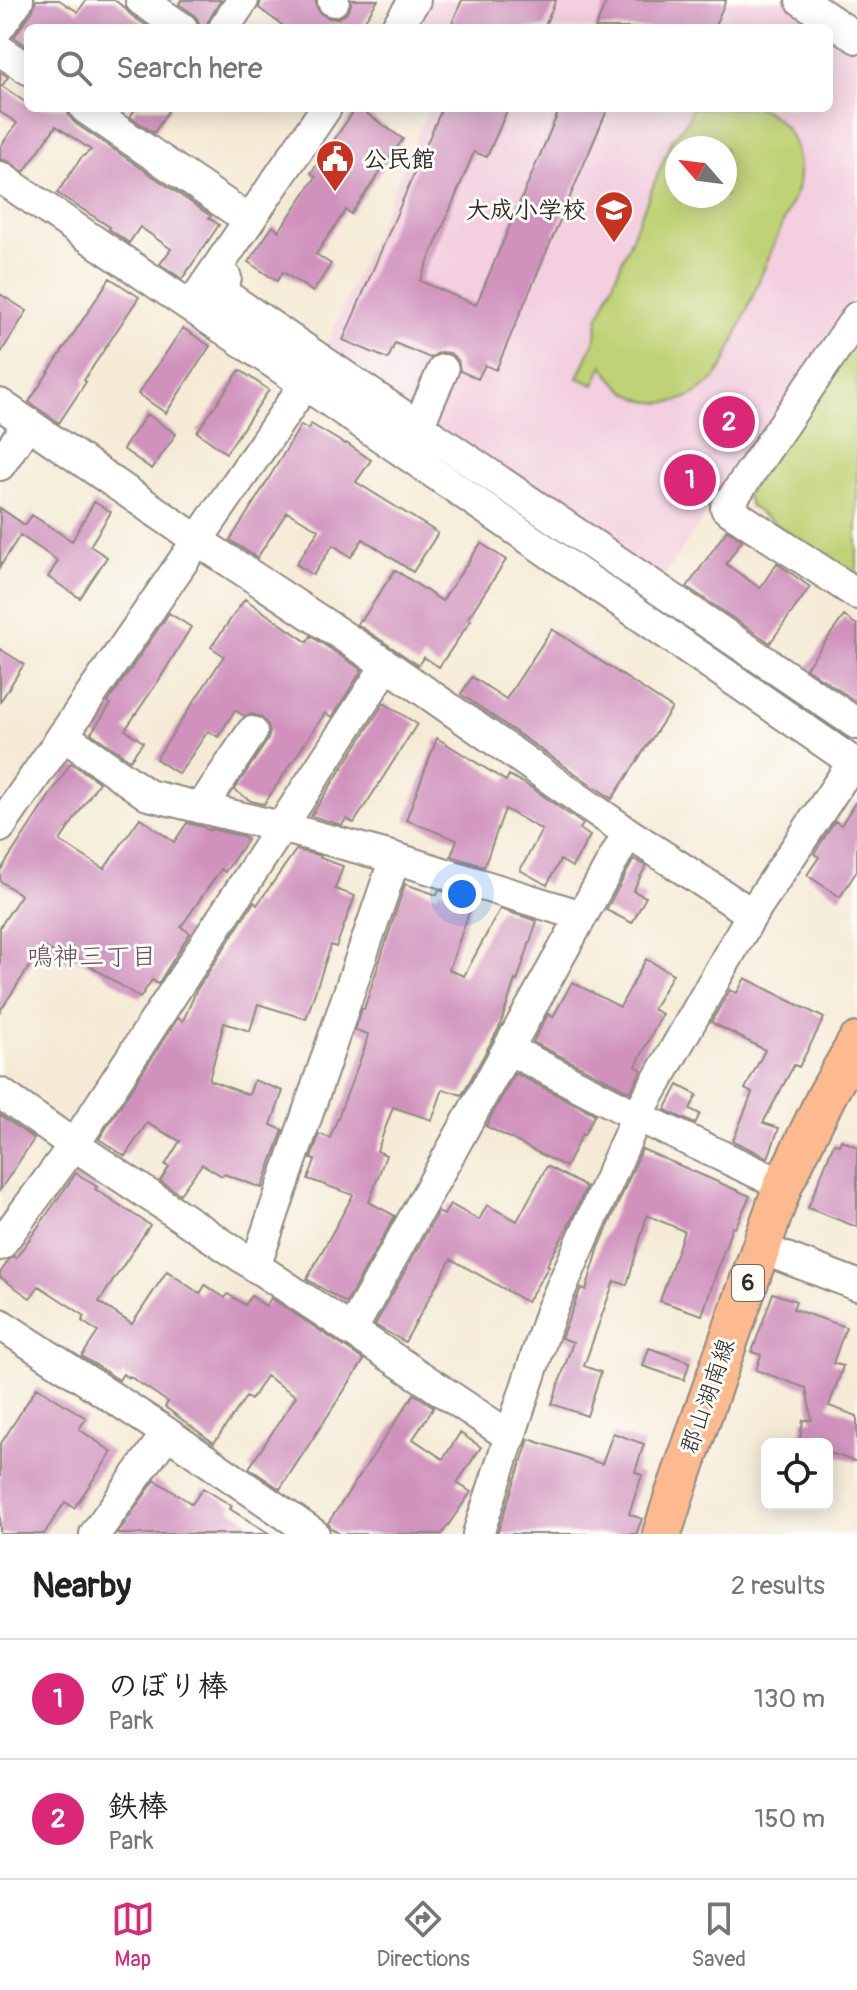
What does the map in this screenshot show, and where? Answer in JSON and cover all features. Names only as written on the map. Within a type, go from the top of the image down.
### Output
[{"type":"main road","name":"郡山湖南線","points":[[662,1534],[783,1185],[857,1042]]},
{"type":"street","points":[[0,26],[18,0]]},
{"type":"street","points":[[141,0],[176,24]]},
{"type":"street","points":[[227,24],[243,0]]},
{"type":"street","points":[[383,24],[399,0]]},
{"type":"street","points":[[399,24],[415,0]]},
{"type":"street","points":[[801,0],[857,38]]},
{"type":"street","points":[[825,0],[857,22]]},
{"type":"street","points":[[0,33],[24,49]]},
{"type":"street","points":[[0,50],[24,66]]},
{"type":"street","points":[[91,112],[254,214]]},
{"type":"street","points":[[115,112],[254,214]]},
{"type":"street","points":[[323,112],[197,297],[474,480],[856,756]]},
{"type":"street","points":[[339,112],[218,290],[857,724]]},
{"type":"street","points":[[0,177],[856,756]]},
{"type":"street","points":[[857,317],[726,508],[857,594]]},
{"type":"street","points":[[420,422],[443,370]]},
{"type":"street","points":[[0,827],[305,384]]},
{"type":"street","points":[[0,404],[197,540],[387,665],[628,833],[752,914]]},
{"type":"street","points":[[0,465],[28,423]]},
{"type":"street","points":[[0,1245],[74,1145],[387,665]]},
{"type":"street","points":[[201,808],[252,732]]},
{"type":"street","points":[[63,735],[148,795],[395,858],[582,916]]},
{"type":"street","points":[[478,1534],[551,1311],[637,1116],[752,914],[856,756]]},
{"type":"street","points":[[351,1331],[628,833]]},
{"type":"street","points":[[255,1267],[395,858]]},
{"type":"street","points":[[508,1049],[637,1116],[783,1185]]},
{"type":"street","points":[[0,1093],[511,1437]]},
{"type":"street","points":[[760,1248],[857,1285]]},
{"type":"street","points":[[0,1324],[314,1534]]},
{"type":"street","points":[[95,1534],[167,1433]]},
{"type":"shaded area","name":"大成小学校","points":[[420,0],[794,0],[829,24],[404,24]]},
{"type":"shaded area","name":"大成小学校","points":[[833,27],[857,43],[857,292],[659,583],[323,354],[427,112],[833,112]]},
{"type":"green space","points":[[690,112],[771,114],[792,140],[799,162],[798,187],[724,365],[711,381],[697,393],[663,403],[646,401],[630,394],[615,382],[603,365],[594,385],[578,378],[596,337],[598,319],[665,157],[665,208],[737,208],[737,136],[675,136]]},
{"type":"green space","points":[[857,335],[857,579],[751,507],[746,495]]},
{"type":"building","points":[[36,0],[59,0],[78,12],[86,0],[114,0],[144,24],[24,24],[24,44],[14,37],[33,10]]},
{"type":"building","points":[[181,0],[221,0],[206,24],[199,24],[193,14],[179,4]]},
{"type":"building","points":[[261,0],[316,0],[320,13],[329,18],[338,18],[346,14],[351,0],[378,0],[363,24],[281,24],[259,8]]},
{"type":"building","points":[[462,0],[556,0],[546,24],[452,24]]},
{"type":"building","points":[[607,0],[726,0],[716,24],[597,24]]},
{"type":"building","points":[[0,72],[8,77],[2,86],[24,101],[24,112],[68,112],[75,123],[211,216],[209,218],[219,225],[182,279],[160,264],[171,249],[140,227],[129,243],[57,193],[81,158],[91,150],[56,126],[24,172],[0,159],[0,147],[17,123],[0,112]]},
{"type":"building","points":[[133,112],[167,112],[154,133],[130,117]]},
{"type":"building","name":"公民館","points":[[353,112],[365,112],[403,139],[351,214],[346,210],[316,254],[331,264],[313,292],[283,272],[277,281],[248,262],[273,226],[279,231],[316,177],[311,173]]},
{"type":"building","points":[[440,112],[506,112],[487,157],[474,152],[420,281],[476,305],[558,112],[606,112],[496,370],[485,365],[478,379],[460,371],[458,360],[450,353],[440,352],[430,358],[395,343],[388,359],[343,340]]},
{"type":"building","points":[[110,278],[139,297],[59,423],[29,402]]},
{"type":"building","points":[[0,294],[27,311],[0,354]]},
{"type":"building","points":[[183,328],[210,346],[166,413],[138,394]]},
{"type":"building","points":[[240,370],[269,390],[226,453],[197,432]]},
{"type":"building","points":[[147,414],[176,434],[152,469],[123,449]]},
{"type":"building","points":[[311,424],[371,460],[356,482],[438,533],[413,572],[363,539],[351,557],[333,545],[313,575],[296,564],[319,530],[287,512],[257,558],[230,540],[301,425],[308,429]]},
{"type":"building","points":[[94,502],[111,512],[90,546],[107,557],[80,598],[48,577],[58,561],[20,535],[0,567],[0,508],[25,525],[32,515],[72,541]]},
{"type":"building","points":[[727,530],[742,540],[726,564],[760,588],[777,563],[810,587],[770,643],[687,587]]},
{"type":"building","points":[[481,543],[506,560],[439,667],[424,657],[418,665],[357,624],[395,570],[442,601]]},
{"type":"building","points":[[245,599],[307,642],[311,636],[362,670],[332,717],[325,713],[264,804],[251,801],[234,790],[270,733],[261,717],[252,714],[244,716],[235,710],[218,737],[208,731],[179,774],[156,759],[224,656],[211,647]]},
{"type":"building","points":[[169,613],[191,627],[125,730],[143,742],[130,760],[91,733],[111,704],[108,702]]},
{"type":"building","points":[[844,616],[857,625],[857,702],[806,668]]},
{"type":"building","points":[[552,629],[672,708],[612,799],[461,694],[472,677],[506,699]]},
{"type":"building","points":[[0,649],[24,664],[0,702]]},
{"type":"building","points":[[384,703],[417,724],[354,823],[346,819],[342,825],[311,816]]},
{"type":"building","points":[[437,738],[506,781],[509,775],[532,788],[583,824],[580,829],[590,836],[572,867],[560,860],[547,885],[520,870],[542,830],[505,809],[484,867],[451,856],[457,840],[406,820]]},
{"type":"building","points":[[71,763],[99,782],[60,841],[104,869],[140,818],[174,842],[187,823],[209,831],[242,836],[247,840],[225,872],[221,869],[181,927],[190,933],[158,984],[152,980],[140,998],[75,956],[70,964],[43,946],[0,1011],[0,927],[21,895],[0,881],[0,871]]},
{"type":"building","points":[[857,800],[857,871],[840,897],[807,875],[819,857],[814,854],[835,821],[841,825]]},
{"type":"building","points":[[296,850],[343,866],[335,889],[355,896],[336,947],[331,945],[306,1019],[258,1004],[250,1031],[224,1023],[209,1080],[249,1095],[254,1080],[283,1091],[271,1125],[283,1130],[262,1188],[224,1174],[222,1176],[202,1164],[180,1194],[160,1181],[169,1167],[165,1165],[180,1141],[147,1123],[125,1156],[99,1139],[178,1018],[183,1021],[196,991],[254,902],[257,905]]},
{"type":"building","points":[[634,859],[646,866],[633,891],[646,897],[632,923],[606,910]]},
{"type":"building","points":[[405,884],[437,895],[439,890],[473,901],[449,970],[464,976],[500,909],[537,921],[500,1026],[462,1095],[443,1089],[432,1120],[393,1107],[377,1151],[386,1155],[369,1202],[395,1216],[346,1303],[307,1279],[353,1195],[308,1179],[319,1134],[330,1138],[365,1047],[368,1034],[355,1030]]},
{"type":"building","points":[[646,959],[673,974],[653,1009],[662,1014],[636,1066],[642,1070],[630,1092],[533,1042],[548,1014],[553,1017],[572,982],[620,1007]]},
{"type":"building","points":[[745,978],[824,1018],[799,1067],[794,1065],[763,1123],[779,1128],[768,1158],[733,1141],[752,1093],[745,1089],[765,1050],[711,1022],[730,990],[737,993]]},
{"type":"building","points":[[515,1073],[595,1114],[566,1167],[486,1126]]},
{"type":"building","points":[[678,1085],[697,1095],[690,1109],[700,1114],[695,1124],[665,1110]]},
{"type":"building","points":[[0,1115],[34,1139],[0,1190]]},
{"type":"building","points":[[841,1140],[857,1147],[857,1227],[808,1208],[834,1143],[839,1145]]},
{"type":"building","points":[[642,1149],[750,1196],[735,1228],[732,1227],[702,1315],[660,1301],[684,1231],[647,1215],[627,1285],[614,1281],[584,1366],[601,1372],[587,1416],[552,1404],[573,1342],[561,1338],[581,1288],[586,1290],[599,1247]]},
{"type":"building","points":[[547,1166],[586,1187],[549,1266],[527,1302],[451,1259],[405,1342],[375,1325],[438,1212],[444,1215],[450,1204],[479,1220],[487,1205],[517,1221]]},
{"type":"building","points":[[76,1173],[150,1225],[99,1302],[132,1324],[167,1271],[200,1294],[205,1285],[225,1298],[228,1294],[245,1305],[251,1296],[266,1306],[271,1298],[364,1360],[280,1489],[249,1468],[296,1396],[266,1376],[251,1400],[246,1397],[214,1443],[165,1407],[168,1402],[129,1376],[123,1374],[119,1380],[82,1356],[98,1332],[82,1321],[85,1316],[39,1286],[30,1298],[0,1277],[9,1260],[14,1256],[16,1258]]},
{"type":"building","points":[[773,1293],[796,1301],[793,1309],[846,1327],[833,1363],[843,1366],[829,1406],[857,1416],[857,1462],[833,1454],[833,1438],[800,1438],[803,1420],[812,1420],[806,1388],[756,1370],[761,1355],[752,1352]]},
{"type":"building","points":[[649,1348],[690,1362],[684,1380],[643,1366]]},
{"type":"building","points":[[37,1387],[86,1418],[79,1429],[112,1452],[74,1508],[65,1502],[44,1534],[0,1534],[0,1445]]},
{"type":"building","points":[[414,1394],[434,1407],[413,1439],[443,1459],[460,1433],[481,1447],[457,1483],[471,1492],[442,1534],[340,1534],[328,1523]]},
{"type":"building","points":[[613,1433],[644,1444],[635,1472],[642,1475],[629,1514],[642,1519],[636,1534],[497,1534],[529,1439],[602,1464]]},
{"type":"building","points":[[155,1480],[192,1504],[203,1488],[270,1534],[117,1534]]},
{"type":"place","name":"公民館","points":[[335,193]]},
{"type":"place","name":"大成小学校","points":[[614,244]]},
{"type":"place","name":"鉄棒","points":[[729,422]]},
{"type":"place","name":"のぼり棒","points":[[690,480]]},
{"type":"district","name":"鳴神三丁目","points":[[92,957]]}]
